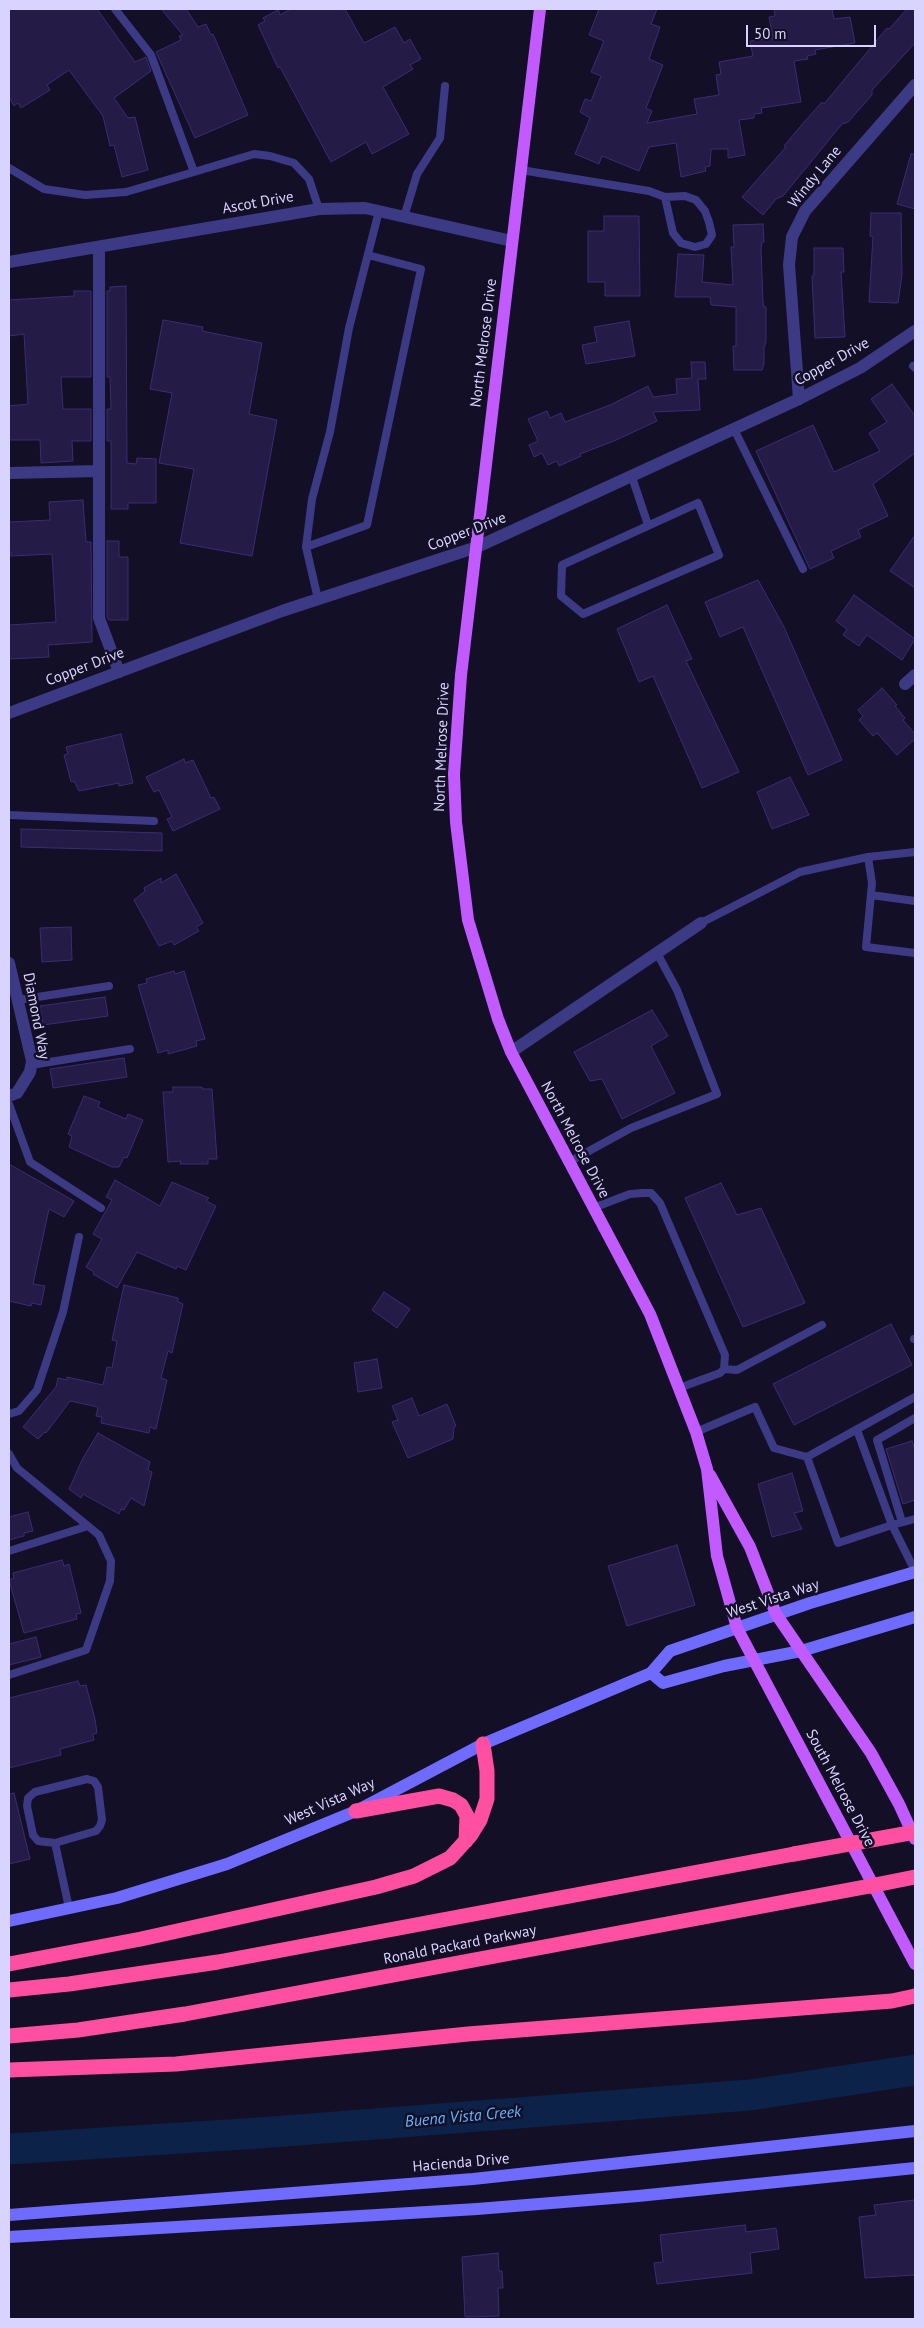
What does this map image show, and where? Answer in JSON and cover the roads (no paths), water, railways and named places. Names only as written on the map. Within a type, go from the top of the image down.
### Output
[{"type":"highway","points":[[9,1964],[141,1939],[376,1887],[414,1876],[450,1858],[466,1841],[480,1820],[487,1800],[487,1772],[483,1744]]},
{"type":"highway","points":[[356,1811],[438,1796],[453,1800],[461,1805],[467,1816],[466,1841]]},
{"type":"highway","name":"Ronald Packard Parkway","points":[[9,1990],[69,1984],[218,1962],[915,1832]]},
{"type":"highway","name":"Ronald Packard Parkway","points":[[9,2036],[78,2030],[185,2014],[915,1877]]},
{"type":"highway","points":[[870,1886],[915,1887]]},
{"type":"highway","points":[[9,2070],[176,2064],[468,2034],[892,2001],[915,1996]]},
{"type":"main road","name":"North Melrose Drive","points":[[540,9],[461,676],[454,774],[456,822],[468,920],[498,1019],[511,1052],[650,1314],[696,1432],[707,1469],[717,1556],[737,1628]]},
{"type":"main road","name":"North Melrose Drive","points":[[707,1469],[750,1547],[776,1614]]},
{"type":"main road","name":"West Vista Way","points":[[9,1921],[117,1898],[227,1864],[356,1811],[483,1744],[651,1673],[670,1651],[776,1614],[915,1572]]},
{"type":"main road","points":[[776,1614],[871,1753],[899,1804],[915,1839]]},
{"type":"main road","points":[[651,1673],[664,1683],[724,1666],[801,1651],[915,1617]]},
{"type":"main road","name":"South Melrose Drive","points":[[737,1628],[915,1964]]},
{"type":"main road","name":"Hacienda Drive","points":[[9,2215],[473,2179],[915,2131]]},
{"type":"main road","points":[[9,2237],[477,2209],[638,2196],[915,2168]]},
{"type":"street","name":"Windy Lane","points":[[799,399],[789,265],[792,237],[805,211],[915,85]]},
{"type":"street","name":"Ascot Drive","points":[[9,262],[319,209],[365,208],[512,242]]},
{"type":"street","points":[[99,247],[99,618],[119,672]]},
{"type":"street","name":"Copper Drive","points":[[9,713],[282,611],[477,548],[799,399],[860,368],[915,331]]},
{"type":"street","points":[[9,473],[99,471]]},
{"type":"street","points":[[511,1052],[701,923]]},
{"type":"street","name":"Diamond Way","points":[[9,964],[31,1065],[30,1072],[18,1093],[9,1096]]},
{"type":"lane","points":[[115,9],[151,55],[194,172]]},
{"type":"lane","points":[[404,217],[417,174],[440,138],[445,86]]},
{"type":"lane","points":[[9,168],[44,189],[85,195],[126,192],[254,154],[270,156],[294,163],[309,179],[319,209]]},
{"type":"lane","points":[[521,170],[649,191],[665,197],[685,196],[696,200],[705,211],[712,235],[706,244],[695,247],[681,243],[673,233],[665,197]]},
{"type":"lane","points":[[318,599],[306,547],[312,500],[330,432],[349,328],[379,211]]},
{"type":"lane","points":[[306,547],[367,525],[421,269],[368,255]]},
{"type":"lane","points":[[734,429],[803,569]]},
{"type":"lane","points":[[632,477],[648,524]]},
{"type":"lane","points":[[698,503],[719,555],[583,614],[561,596],[562,565],[648,524],[698,503]]},
{"type":"lane","points":[[9,815],[154,821]]},
{"type":"lane","points":[[701,923],[800,872],[868,857],[915,852]]},
{"type":"lane","points":[[868,857],[871,869],[871,895],[866,947],[915,953]]},
{"type":"lane","points":[[871,895],[915,901]]},
{"type":"lane","points":[[569,1162],[631,1128],[717,1094],[677,990],[657,953]]},
{"type":"lane","points":[[18,1000],[109,986]]},
{"type":"lane","points":[[31,1065],[130,1049]]},
{"type":"lane","points":[[9,1104],[30,1162],[101,1208]]},
{"type":"lane","points":[[594,1208],[630,1194],[651,1193],[656,1196],[725,1355],[724,1369],[720,1373],[679,1388]]},
{"type":"lane","points":[[9,1414],[19,1411],[38,1390],[63,1312],[79,1236]]},
{"type":"lane","points":[[724,1369],[737,1370],[822,1325]]},
{"type":"lane","points":[[696,1432],[755,1407],[774,1448],[807,1457],[915,1397]]},
{"type":"lane","points":[[902,1522],[877,1440],[915,1418]]},
{"type":"lane","points":[[856,1430],[892,1525],[915,1572]]},
{"type":"lane","points":[[9,1454],[17,1468],[99,1535],[111,1561],[110,1581],[86,1650],[9,1675]]},
{"type":"lane","points":[[807,1457],[838,1543],[915,1519]]},
{"type":"lane","points":[[9,1551],[88,1526]]},
{"type":"lane","points":[[88,1779],[94,1781],[98,1787],[102,1820],[100,1826],[96,1832],[55,1843],[38,1841],[33,1835],[26,1806],[28,1798],[34,1792],[88,1779]]},
{"type":"lane","points":[[55,1843],[69,1908]]},
{"type":"waterway","name":"Buena Vista Creek","points":[[9,2149],[259,2133],[750,2095],[915,2070]]}]
